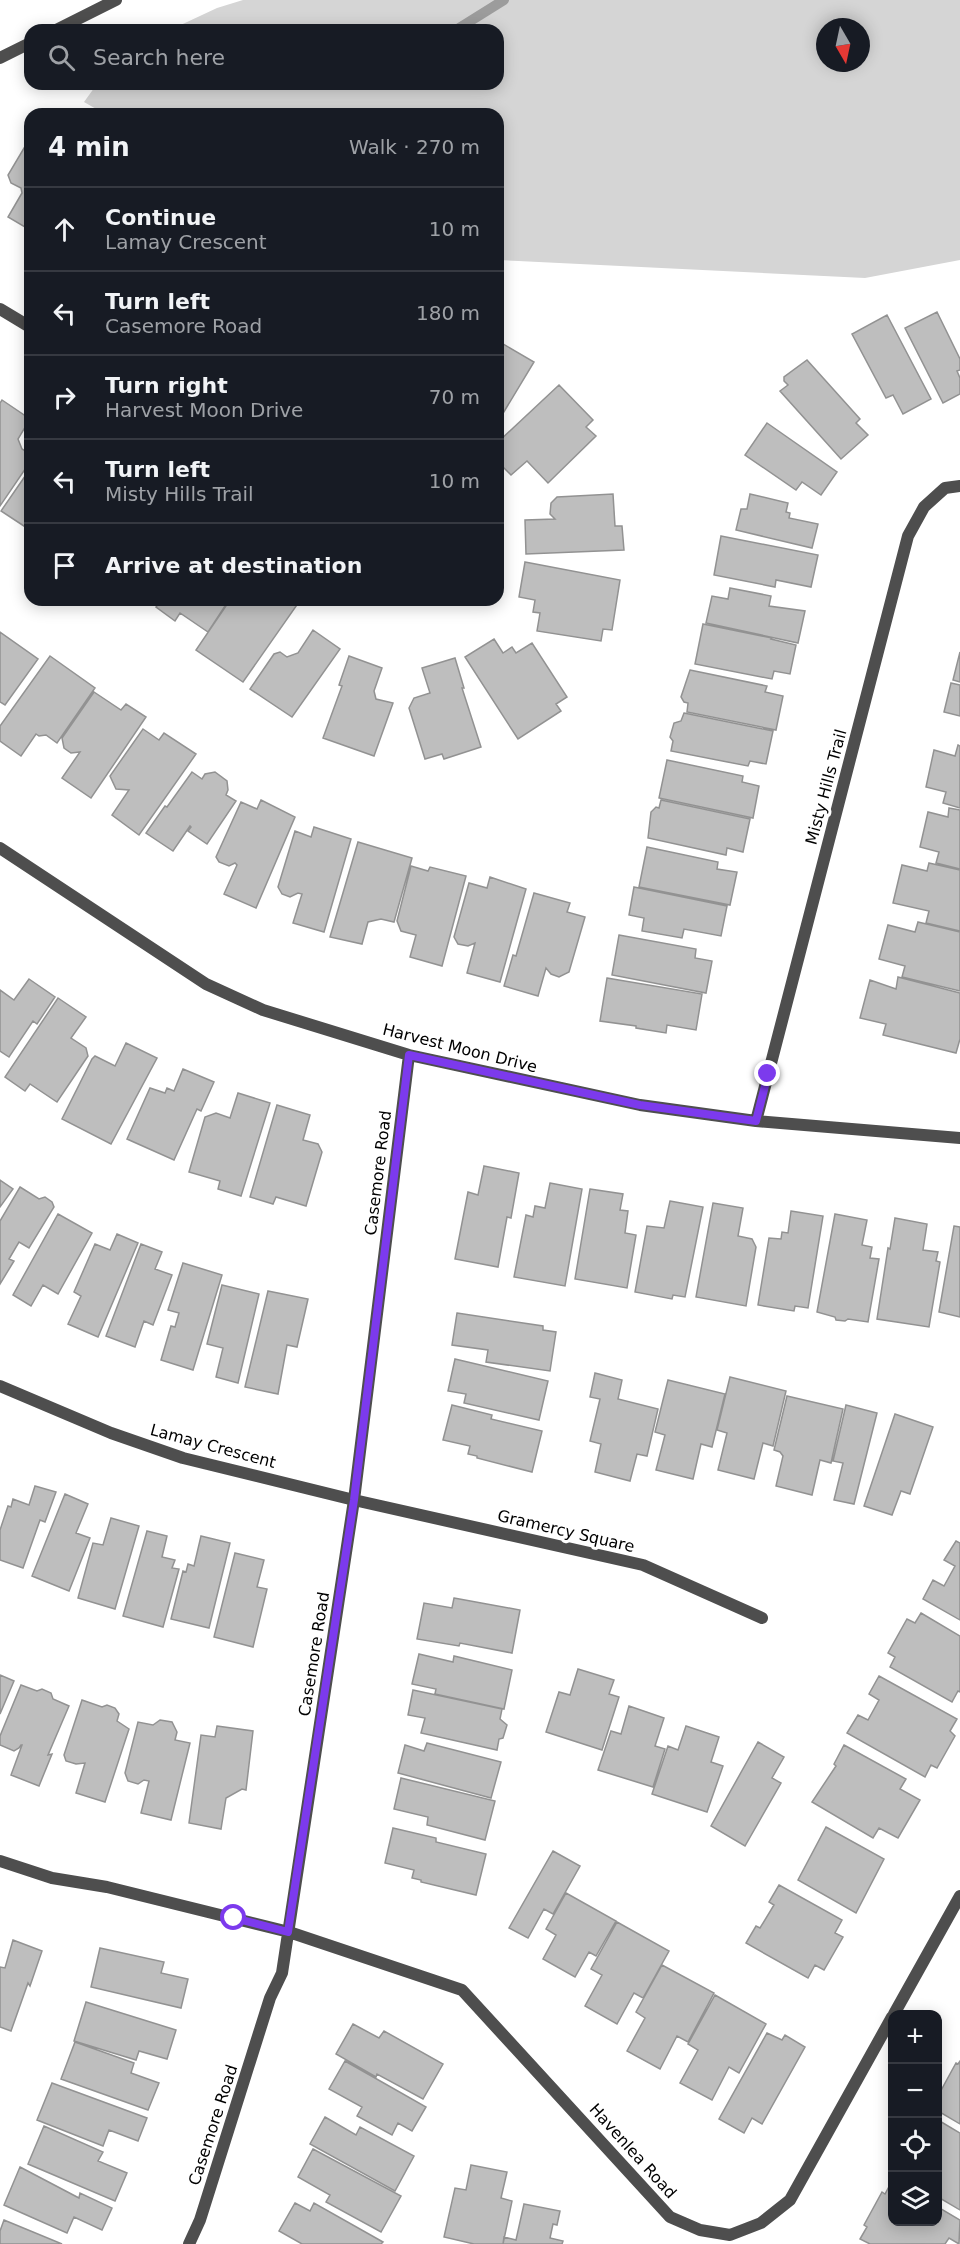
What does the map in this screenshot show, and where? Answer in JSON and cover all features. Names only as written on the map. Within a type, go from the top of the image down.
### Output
[{"type":"street","points":[[68,24],[116,0]]},
{"type":"street","points":[[0,58],[24,46]]},
{"type":"street","points":[[0,309],[24,323]]},
{"type":"street","name":"Misty Hills Trail","points":[[756,1121],[908,536],[924,507],[945,488],[960,486]]},
{"type":"street","name":"Harvest Moon Drive","points":[[0,848],[206,984],[262,1010],[409,1055],[640,1105],[756,1121],[960,1138]]},
{"type":"street","name":"Casemore Road","points":[[189,2244],[200,2220],[270,1998],[282,1973],[354,1500],[409,1055]]},
{"type":"street","name":"Lamay Crescent","points":[[0,1386],[69,1413],[111,1433],[183,1458],[354,1500]]},
{"type":"street","name":"Gramercy Square","points":[[354,1500],[643,1565],[762,1618]]},
{"type":"street","points":[[0,1861],[52,1878],[107,1887],[288,1932]]},
{"type":"street","name":"Havenlea Road","points":[[896,2010],[960,1896]]},
{"type":"street","name":"Havenlea Road","points":[[288,1932],[462,1989],[670,2217],[700,2230],[730,2235],[761,2223],[790,2200],[888,2025]]},
{"type":"shaded area","points":[[243,0],[960,0],[960,260],[865,278],[504,260],[504,108],[94,108],[84,102],[93,90],[504,90],[504,24],[183,24],[217,8]]},
{"type":"building","points":[[24,148],[24,226],[8,217],[22,193],[21,188],[11,183],[8,175]]},
{"type":"building","points":[[937,312],[960,359],[960,370],[957,371],[960,378],[960,394],[943,403],[905,328]]},
{"type":"building","points":[[887,315],[931,399],[903,414],[893,395],[886,398],[852,334]]},
{"type":"building","points":[[504,344],[534,362],[504,412]]},
{"type":"building","points":[[807,360],[860,419],[856,423],[868,435],[841,459],[780,391],[788,385],[784,377]]},
{"type":"building","points":[[559,385],[593,420],[586,427],[596,436],[548,483],[527,461],[511,475],[504,468],[504,436]]},
{"type":"building","points":[[2,400],[24,415],[24,429],[18,439],[24,450],[24,471],[0,506],[0,403]]},
{"type":"building","points":[[767,423],[837,472],[821,495],[802,482],[796,490],[745,455]]},
{"type":"building","points":[[24,478],[24,526],[1,511]]},
{"type":"building","points":[[613,494],[615,526],[622,526],[624,550],[526,554],[525,520],[555,519],[550,514],[551,503],[557,497]]},
{"type":"building","points":[[750,494],[788,503],[786,512],[790,513],[789,518],[818,524],[812,548],[736,530],[741,509],[747,509]]},
{"type":"building","points":[[721,536],[818,555],[811,587],[776,580],[775,587],[714,575]]},
{"type":"building","points":[[525,562],[620,580],[612,630],[603,629],[601,641],[537,631],[540,613],[533,612],[535,600],[519,597]]},
{"type":"building","points":[[730,588],[771,596],[769,606],[805,611],[798,643],[706,623],[712,596],[728,599]]},
{"type":"building","points":[[225,606],[208,632],[180,613],[175,621],[156,607]]},
{"type":"building","points":[[226,606],[296,606],[243,682],[196,650]]},
{"type":"building","points":[[703,624],[796,645],[790,674],[774,671],[772,679],[695,664]]},
{"type":"building","points":[[313,630],[340,649],[292,717],[250,689],[274,654],[280,652],[287,657],[298,653]]},
{"type":"building","points":[[0,632],[38,659],[5,705],[0,702]]},
{"type":"building","points":[[494,639],[503,653],[512,647],[516,653],[532,643],[567,697],[556,704],[561,711],[518,739],[465,657]]},
{"type":"building","points":[[960,652],[960,682],[953,680]]},
{"type":"building","points":[[50,656],[95,688],[57,743],[46,735],[36,734],[21,756],[0,741],[0,726]]},
{"type":"building","points":[[349,656],[382,668],[374,691],[376,699],[393,703],[374,756],[323,738],[342,686],[339,685]]},
{"type":"building","points":[[455,658],[481,747],[444,759],[442,754],[425,759],[409,708],[414,698],[430,693],[422,668]]},
{"type":"building","points":[[690,670],[767,686],[765,692],[783,696],[776,730],[687,712],[688,703],[684,702],[681,697]]},
{"type":"building","points":[[951,683],[960,685],[960,716],[944,712]]},
{"type":"building","points":[[94,692],[121,710],[126,704],[146,717],[91,798],[62,778],[80,752],[71,753],[64,748],[62,738]]},
{"type":"building","points":[[684,713],[773,731],[766,764],[750,761],[748,766],[671,751],[673,741],[670,737],[674,723],[681,721]]},
{"type":"building","points":[[143,729],[159,740],[164,733],[196,754],[139,835],[112,815],[129,790],[116,789],[110,776]]},
{"type":"building","points":[[958,745],[960,746],[960,808],[943,803],[946,792],[926,787],[934,750],[955,756]]},
{"type":"building","points":[[667,760],[743,776],[742,782],[759,786],[753,818],[659,798]]},
{"type":"building","points":[[192,772],[202,779],[205,774],[215,772],[227,781],[226,795],[236,801],[207,844],[188,831],[190,826],[173,851],[146,833]]},
{"type":"building","points":[[261,800],[295,817],[256,908],[224,894],[237,865],[235,863],[229,866],[219,862],[216,857],[241,802],[257,809]]},
{"type":"building","points":[[661,800],[750,819],[743,852],[727,848],[726,855],[648,838],[651,812],[656,807],[659,808]]},
{"type":"building","points":[[949,808],[960,810],[960,869],[936,863],[939,852],[920,847],[928,812],[948,817]]},
{"type":"building","points":[[314,827],[351,839],[324,932],[293,923],[302,894],[298,893],[290,897],[282,894],[278,887],[295,831],[311,837]]},
{"type":"building","points":[[358,842],[412,858],[394,922],[381,919],[368,922],[362,944],[330,937]]},
{"type":"building","points":[[647,847],[718,862],[717,869],[737,872],[730,905],[639,887]]},
{"type":"building","points":[[929,863],[960,870],[960,931],[926,923],[929,911],[893,903],[902,865],[927,871]]},
{"type":"building","points":[[411,866],[428,871],[430,867],[466,876],[442,966],[410,957],[416,935],[401,931],[397,921]]},
{"type":"building","points":[[490,877],[526,889],[500,982],[467,973],[475,943],[468,946],[458,944],[454,937],[469,883],[487,888]]},
{"type":"building","points":[[634,887],[727,906],[721,936],[684,929],[682,938],[642,931],[644,918],[629,915]]},
{"type":"building","points":[[534,893],[570,903],[567,912],[585,917],[569,972],[559,977],[551,974],[546,968],[538,996],[504,986],[513,955],[516,956]]},
{"type":"building","points":[[918,922],[960,932],[960,991],[902,977],[905,966],[879,959],[888,925],[915,932]]},
{"type":"building","points":[[619,935],[696,949],[695,958],[712,961],[706,993],[612,975]]},
{"type":"building","points":[[898,977],[960,993],[960,1039],[956,1053],[883,1035],[886,1024],[860,1018],[870,980],[896,989]]},
{"type":"building","points":[[607,978],[702,994],[696,1030],[667,1025],[666,1033],[600,1021]]},
{"type":"building","points":[[29,979],[55,997],[37,1024],[33,1021],[9,1057],[0,1051],[0,990],[14,1000]]},
{"type":"building","points":[[58,998],[86,1017],[71,1038],[86,1048],[88,1056],[57,1102],[30,1084],[25,1091],[5,1077]]},
{"type":"building","points":[[126,1043],[157,1058],[111,1144],[62,1119],[92,1059],[95,1056],[115,1066]]},
{"type":"building","points":[[183,1069],[214,1082],[201,1111],[197,1109],[174,1160],[127,1139],[150,1088],[165,1093],[167,1088],[174,1091]]},
{"type":"building","points":[[238,1093],[270,1103],[241,1196],[218,1189],[220,1181],[189,1172],[205,1117],[216,1113],[230,1118]]},
{"type":"building","points":[[277,1105],[310,1115],[303,1140],[318,1144],[322,1152],[306,1206],[276,1197],[273,1204],[250,1197]]},
{"type":"building","points":[[484,1166],[519,1173],[511,1218],[507,1217],[498,1267],[455,1259],[468,1192],[478,1195]]},
{"type":"building","points":[[0,1180],[13,1189],[0,1207]]},
{"type":"building","points":[[550,1183],[582,1189],[565,1286],[514,1277],[526,1215],[533,1217],[535,1206],[545,1208]]},
{"type":"building","points":[[20,1187],[39,1199],[45,1197],[52,1202],[54,1207],[29,1248],[19,1242],[9,1259],[14,1261],[0,1284],[0,1221]]},
{"type":"building","points":[[590,1189],[623,1194],[620,1210],[628,1211],[625,1233],[636,1235],[627,1288],[575,1279]]},
{"type":"building","points":[[670,1201],[703,1207],[685,1297],[673,1295],[672,1299],[635,1292],[647,1226],[664,1228]]},
{"type":"building","points":[[713,1203],[743,1208],[738,1236],[752,1239],[756,1247],[746,1306],[696,1297]]},
{"type":"building","points":[[791,1211],[823,1216],[808,1308],[795,1306],[794,1311],[758,1305],[769,1238],[781,1239],[782,1232],[788,1233]]},
{"type":"building","points":[[58,1214],[92,1233],[58,1294],[43,1285],[31,1306],[13,1295]]},
{"type":"building","points":[[835,1214],[867,1220],[862,1245],[872,1247],[870,1258],[879,1259],[868,1322],[836,1320],[835,1317],[817,1312]]},
{"type":"building","points":[[895,1218],[927,1224],[923,1250],[938,1252],[936,1261],[940,1262],[929,1327],[877,1319]]},
{"type":"building","points":[[954,1226],[960,1227],[960,1317],[939,1312]]},
{"type":"building","points":[[117,1234],[138,1243],[98,1337],[68,1324],[81,1296],[74,1292],[95,1244],[110,1250]]},
{"type":"building","points":[[141,1244],[162,1252],[155,1269],[172,1275],[153,1325],[144,1321],[135,1347],[106,1336]]},
{"type":"building","points":[[183,1263],[222,1275],[193,1370],[161,1360],[171,1326],[175,1327],[179,1313],[168,1310]]},
{"type":"building","points":[[222,1285],[259,1294],[238,1383],[216,1377],[223,1348],[207,1344]]},
{"type":"building","points":[[268,1291],[308,1299],[297,1347],[287,1345],[278,1394],[245,1387]]},
{"type":"building","points":[[457,1313],[543,1326],[543,1330],[556,1332],[550,1371],[486,1362],[488,1350],[452,1345]]},
{"type":"building","points":[[455,1359],[548,1381],[539,1420],[464,1403],[466,1394],[448,1391]]},
{"type":"building","points":[[595,1373],[622,1380],[618,1399],[658,1409],[647,1456],[637,1454],[630,1481],[595,1472],[601,1444],[590,1441],[600,1399],[590,1397]]},
{"type":"building","points":[[730,1377],[786,1391],[773,1446],[763,1443],[754,1479],[718,1470],[727,1433],[717,1430]]},
{"type":"building","points":[[668,1380],[725,1394],[712,1447],[701,1444],[693,1479],[656,1470],[665,1435],[655,1432]]},
{"type":"building","points":[[787,1396],[843,1409],[831,1463],[820,1460],[812,1495],[776,1486],[783,1456],[774,1450]]},
{"type":"building","points":[[452,1405],[492,1415],[491,1419],[542,1431],[532,1472],[477,1458],[477,1456],[468,1454],[470,1446],[443,1440]]},
{"type":"building","points":[[846,1405],[877,1413],[854,1504],[834,1500],[843,1463],[833,1461]]},
{"type":"building","points":[[895,1414],[933,1427],[910,1494],[901,1491],[892,1515],[864,1506]]},
{"type":"building","points":[[35,1486],[56,1492],[45,1522],[40,1520],[23,1568],[0,1560],[0,1530],[8,1506],[11,1507],[13,1499],[29,1505]]},
{"type":"building","points":[[65,1494],[88,1504],[76,1533],[90,1538],[69,1591],[32,1576]]},
{"type":"building","points":[[111,1518],[139,1526],[115,1609],[78,1598],[93,1543],[103,1545]]},
{"type":"building","points":[[147,1531],[167,1536],[162,1557],[175,1560],[172,1568],[179,1569],[163,1627],[123,1616]]},
{"type":"building","points":[[201,1536],[230,1543],[209,1628],[171,1619],[183,1571],[186,1572],[188,1564],[194,1566]]},
{"type":"building","points":[[956,1541],[960,1543],[960,1620],[923,1599],[933,1580],[944,1586],[955,1566],[944,1560]]},
{"type":"building","points":[[235,1553],[264,1560],[257,1587],[267,1589],[253,1647],[214,1637]]},
{"type":"building","points":[[454,1598],[520,1610],[512,1653],[460,1643],[459,1646],[417,1639],[424,1603],[452,1608]]},
{"type":"building","points":[[921,1613],[960,1636],[960,1692],[958,1691],[952,1702],[890,1667],[895,1657],[888,1653],[907,1619],[915,1623]]},
{"type":"building","points":[[419,1654],[453,1662],[454,1656],[512,1670],[504,1709],[435,1694],[436,1689],[412,1684]]},
{"type":"building","points":[[578,1669],[614,1680],[609,1694],[619,1697],[602,1750],[546,1732],[559,1692],[570,1695]]},
{"type":"building","points":[[0,1675],[14,1681],[0,1714]]},
{"type":"building","points":[[879,1676],[957,1719],[950,1731],[955,1736],[937,1768],[931,1765],[925,1777],[847,1733],[858,1715],[868,1720],[879,1700],[869,1694]]},
{"type":"building","points":[[21,1685],[37,1691],[42,1689],[51,1693],[53,1699],[69,1706],[48,1755],[52,1754],[39,1786],[11,1775],[22,1745],[14,1751],[0,1745],[0,1736]]},
{"type":"building","points":[[413,1690],[502,1709],[500,1719],[507,1725],[503,1738],[499,1739],[497,1750],[421,1733],[425,1718],[408,1715]]},
{"type":"building","points":[[82,1700],[102,1707],[107,1705],[115,1708],[119,1714],[117,1721],[129,1729],[105,1802],[76,1793],[85,1763],[76,1764],[66,1761],[64,1755]]},
{"type":"building","points":[[629,1706],[664,1718],[655,1746],[665,1749],[653,1787],[598,1770],[611,1731],[621,1734]]},
{"type":"building","points":[[160,1720],[172,1722],[177,1732],[175,1740],[190,1743],[171,1820],[141,1813],[149,1781],[144,1780],[138,1784],[128,1781],[125,1773],[138,1722],[153,1725]]},
{"type":"building","points":[[217,1726],[253,1731],[246,1790],[242,1789],[226,1798],[221,1829],[189,1823],[201,1735],[215,1737]]},
{"type":"building","points":[[686,1726],[719,1737],[711,1762],[723,1766],[707,1812],[652,1794],[668,1746],[678,1750]]},
{"type":"building","points":[[758,1742],[784,1757],[772,1778],[781,1783],[745,1846],[711,1826]]},
{"type":"building","points":[[427,1743],[501,1762],[491,1798],[398,1773],[405,1745],[424,1751]]},
{"type":"building","points":[[844,1745],[906,1779],[900,1789],[920,1800],[898,1838],[879,1828],[873,1838],[812,1802],[836,1766],[834,1764]]},
{"type":"building","points":[[401,1778],[495,1801],[485,1840],[427,1825],[428,1817],[394,1809]]},
{"type":"building","points":[[826,1827],[884,1859],[856,1913],[798,1880]]},
{"type":"building","points":[[393,1828],[436,1838],[436,1842],[486,1854],[476,1895],[421,1882],[421,1880],[412,1878],[414,1870],[385,1863]]},
{"type":"building","points":[[553,1851],[580,1866],[553,1914],[544,1909],[528,1938],[509,1928]]},
{"type":"building","points":[[779,1885],[842,1920],[835,1933],[843,1937],[824,1970],[815,1965],[808,1978],[746,1943],[756,1926],[760,1928],[774,1905],[769,1902]]},
{"type":"building","points":[[566,1893],[616,1921],[596,1956],[589,1952],[575,1977],[543,1959],[556,1935],[546,1929]]},
{"type":"building","points":[[617,1922],[669,1951],[643,1998],[634,1993],[617,2024],[585,2006],[602,1975],[591,1969]]},
{"type":"building","points":[[13,1940],[42,1951],[11,2031],[0,2027],[0,1967],[5,1968]]},
{"type":"building","points":[[100,1948],[164,1962],[161,1973],[188,1979],[181,2008],[91,1987]]},
{"type":"building","points":[[662,1965],[714,1993],[688,2042],[677,2036],[660,2069],[627,2051],[645,2018],[636,2012]]},
{"type":"building","points":[[715,1995],[766,2024],[739,2073],[729,2067],[712,2100],[680,2083],[698,2050],[688,2044]]},
{"type":"building","points":[[86,2002],[176,2030],[167,2059],[139,2051],[136,2060],[74,2041]]},
{"type":"building","points":[[353,2024],[379,2038],[384,2031],[443,2064],[423,2099],[377,2074],[376,2077],[336,2054]]},
{"type":"building","points":[[767,2033],[782,2040],[785,2035],[805,2047],[762,2124],[752,2118],[744,2133],[719,2119]]},
{"type":"building","points":[[75,2042],[134,2063],[131,2073],[159,2083],[148,2110],[61,2079]]},
{"type":"building","points":[[345,2061],[426,2107],[412,2131],[398,2123],[392,2135],[357,2116],[362,2107],[329,2089]]},
{"type":"building","points":[[960,2061],[960,2124],[942,2113],[942,2089],[956,2063]]},
{"type":"building","points":[[52,2083],[147,2118],[138,2141],[109,2130],[103,2146],[37,2120]]},
{"type":"building","points":[[325,2117],[356,2135],[360,2127],[414,2156],[395,2191],[310,2144]]},
{"type":"building","points":[[942,2122],[960,2133],[960,2210],[942,2199]]},
{"type":"building","points":[[44,2126],[103,2152],[98,2161],[127,2173],[115,2201],[28,2164]]},
{"type":"building","points":[[313,2149],[401,2196],[381,2232],[326,2202],[330,2195],[298,2177]]},
{"type":"building","points":[[471,2165],[507,2172],[501,2198],[512,2201],[503,2244],[474,2244],[444,2237],[455,2188],[466,2190]]},
{"type":"building","points":[[20,2167],[79,2198],[80,2193],[112,2208],[102,2230],[74,2217],[67,2233],[4,2205]]},
{"type":"building","points":[[888,2188],[888,2226],[942,2226],[942,2209],[960,2220],[959,2244],[949,2238],[945,2244],[870,2244],[860,2239],[867,2227],[864,2225],[882,2192],[885,2194]]},
{"type":"building","points":[[295,2203],[310,2211],[314,2203],[383,2242],[381,2244],[302,2244],[279,2231]]},
{"type":"building","points":[[524,2204],[560,2211],[557,2225],[553,2224],[550,2238],[563,2241],[562,2244],[503,2244],[504,2237],[516,2240]]},
{"type":"building","points":[[4,2220],[62,2244],[0,2244],[0,2231]]},
{"type":"waterway","points":[[466,24],[504,0]]},
{"type":"route","points":[[234,1918],[288,1932],[354,1500],[409,1055],[640,1105],[756,1121],[768,1074]]}]
